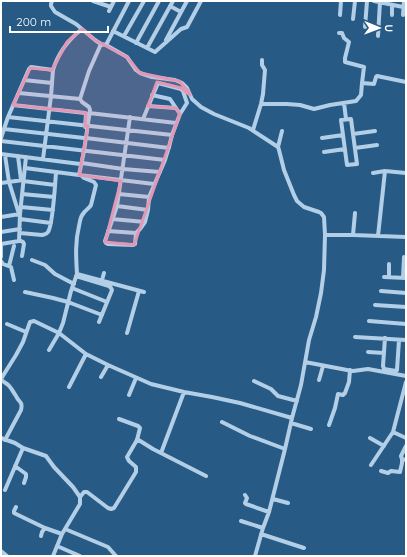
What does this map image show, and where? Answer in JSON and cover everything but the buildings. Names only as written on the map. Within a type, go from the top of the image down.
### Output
[{"type":"street","points":[[52,1],[51,6],[54,12],[82,29],[101,44],[106,45],[127,57],[136,70],[140,73],[152,77],[180,82],[185,86],[198,105],[253,130],[278,147]]},
{"type":"street","points":[[93,1],[112,6]]},
{"type":"street","points":[[109,11],[114,1]]},
{"type":"street","points":[[106,45],[129,1]]},
{"type":"street","points":[[124,36],[144,1]]},
{"type":"street","points":[[136,43],[159,1]]},
{"type":"street","points":[[147,48],[172,1]]},
{"type":"street","points":[[165,42],[187,1]]},
{"type":"street","points":[[113,31],[155,52],[181,29],[187,27],[201,1]]},
{"type":"street","points":[[340,15],[341,1]]},
{"type":"street","points":[[353,19],[355,1]]},
{"type":"street","points":[[365,27],[367,1]]},
{"type":"street","points":[[374,1],[403,7]]},
{"type":"street","points":[[403,15],[404,1]]},
{"type":"street","points":[[378,36],[380,2]]},
{"type":"street","points":[[392,5],[392,15]]},
{"type":"street","points":[[170,6],[181,12]]},
{"type":"street","points":[[43,159],[55,63],[67,42],[72,36],[82,29]]},
{"type":"street","points":[[261,104],[300,105],[314,109],[354,102],[358,99],[361,94],[364,67],[346,62],[345,58],[349,42],[344,38],[342,33],[339,33]]},
{"type":"street","points":[[80,99],[89,71],[101,44]]},
{"type":"street","points":[[253,130],[261,104],[265,70],[262,65],[262,60]]},
{"type":"street","points":[[53,70],[30,68],[8,117],[1,140],[165,160]]},
{"type":"street","points":[[362,83],[374,84],[376,77],[378,76],[406,82]]},
{"type":"street","points":[[24,80],[52,83]]},
{"type":"street","points":[[130,118],[117,206],[108,231],[106,243],[121,245],[134,245],[136,233],[145,222],[149,197],[165,160],[176,123],[187,103],[183,92],[180,88],[159,83],[156,84],[144,118]]},
{"type":"street","points":[[19,92],[80,99],[89,107],[86,126]]},
{"type":"street","points":[[183,92],[190,95]]},
{"type":"street","points":[[152,96],[170,99],[180,114]]},
{"type":"street","points":[[344,103],[346,119]]},
{"type":"street","points":[[13,105],[85,113],[86,126],[80,176]]},
{"type":"street","points":[[148,106],[176,108]]},
{"type":"street","points":[[89,113],[130,118],[144,118],[176,123]]},
{"type":"street","points":[[8,117],[172,135]]},
{"type":"street","points":[[346,119],[350,119],[357,164],[347,165],[341,120],[346,119]]},
{"type":"street","points":[[4,129],[169,148]]},
{"type":"street","points":[[255,556],[273,499],[297,401],[309,340],[323,286],[325,259],[323,215],[302,206],[294,195],[284,170],[278,147],[282,131]]},
{"type":"street","points":[[353,134],[375,131]]},
{"type":"street","points":[[322,138],[343,135]]},
{"type":"street","points":[[355,148],[377,145]]},
{"type":"street","points":[[324,152],[345,149]]},
{"type":"street","points":[[20,214],[9,182],[3,155],[160,172]]},
{"type":"street","points":[[18,156],[23,181]]},
{"type":"street","points":[[19,241],[20,214],[26,157]]},
{"type":"street","points":[[25,168],[154,184]]},
{"type":"street","points":[[378,236],[385,171]]},
{"type":"street","points":[[374,173],[385,171],[406,173]]},
{"type":"street","points":[[1,232],[20,231],[44,235],[49,230],[56,173]]},
{"type":"street","points":[[49,350],[63,323],[77,275],[77,234],[82,215],[91,205],[96,185],[94,182],[80,176]]},
{"type":"street","points":[[1,183],[23,181],[55,185]]},
{"type":"street","points":[[22,194],[54,197]]},
{"type":"street","points":[[119,194],[149,197]]},
{"type":"street","points":[[117,206],[148,210]]},
{"type":"street","points":[[21,207],[52,210]]},
{"type":"street","points":[[353,235],[355,213]]},
{"type":"street","points":[[1,216],[20,214]]},
{"type":"street","points":[[20,219],[51,223]]},
{"type":"street","points":[[112,219],[145,222]]},
{"type":"street","points":[[108,231],[136,233]]},
{"type":"street","points":[[325,236],[353,235],[406,237]]},
{"type":"street","points":[[1,257],[1,244],[19,241],[24,244],[22,256]]},
{"type":"street","points":[[9,266],[14,246]]},
{"type":"street","points":[[389,264],[386,277],[404,278],[404,257]]},
{"type":"street","points":[[32,260],[45,265],[55,274],[74,284]]},
{"type":"street","points":[[1,261],[3,264],[12,269],[14,280]]},
{"type":"street","points":[[102,280],[104,273]]},
{"type":"street","points":[[77,275],[102,280],[144,292]]},
{"type":"street","points":[[77,275],[110,287],[112,290],[99,322]]},
{"type":"street","points":[[72,288],[107,302]]},
{"type":"street","points":[[127,333],[139,291]]},
{"type":"street","points":[[381,291],[406,293]]},
{"type":"street","points":[[25,292],[68,302],[102,315]]},
{"type":"street","points":[[375,305],[406,307]]},
{"type":"street","points":[[80,497],[46,456],[22,448],[15,443],[3,439],[21,410],[22,403],[16,398],[11,387],[1,380],[16,355],[30,322],[33,321],[59,333],[86,354],[155,386],[240,403],[312,428]]},
{"type":"street","points":[[369,321],[406,324]]},
{"type":"street","points":[[7,324],[26,332]]},
{"type":"street","points":[[354,336],[406,340]]},
{"type":"street","points":[[385,338],[383,368],[393,371],[397,371],[399,340]]},
{"type":"street","points":[[368,352],[384,353]]},
{"type":"street","points":[[70,388],[86,354]]},
{"type":"street","points":[[305,362],[350,370],[368,369],[406,376]]},
{"type":"street","points":[[101,377],[108,365]]},
{"type":"street","points":[[319,380],[323,366]]},
{"type":"street","points":[[329,425],[338,394],[343,395],[345,393],[349,382],[350,370]]},
{"type":"street","points":[[129,395],[136,378]]},
{"type":"street","points":[[254,381],[271,389],[278,396],[297,401]]},
{"type":"street","points":[[371,465],[392,432],[406,382]]},
{"type":"street","points":[[161,453],[184,392]]},
{"type":"street","points":[[401,401],[406,403]]},
{"type":"street","points":[[52,556],[62,534],[80,504],[80,497],[83,492],[108,508],[114,508],[137,469],[127,457],[139,434],[139,427],[119,419]]},
{"type":"street","points":[[222,422],[250,436],[285,450]]},
{"type":"street","points":[[392,432],[406,438]]},
{"type":"street","points":[[370,438],[384,446]]},
{"type":"street","points":[[137,439],[206,476]]},
{"type":"street","points":[[381,471],[388,473],[391,471],[400,473],[404,460],[401,456],[406,446]]},
{"type":"street","points":[[5,490],[22,448]]},
{"type":"street","points":[[15,466],[26,474],[24,483]]},
{"type":"street","points":[[245,495],[247,498],[246,504],[269,512]]},
{"type":"street","points":[[273,499],[288,503]]},
{"type":"street","points":[[16,507],[14,513],[45,528],[62,534]]},
{"type":"street","points":[[241,521],[263,528]]},
{"type":"street","points":[[41,536],[45,528]]},
{"type":"street","points":[[65,529],[108,547],[116,556]]},
{"type":"street","points":[[261,534],[304,548]]},
{"type":"street","points":[[57,546],[80,556]]},
{"type":"street","points":[[1,551],[7,556]]},
{"type":"highlighted area","points":[[82,29],[95,40],[127,57],[140,73],[179,81],[190,95],[181,88],[157,82],[148,106],[176,108],[180,114],[134,245],[105,242],[121,181],[79,175],[88,126],[85,126],[86,113],[13,105],[30,68],[52,70],[67,42]]}]
